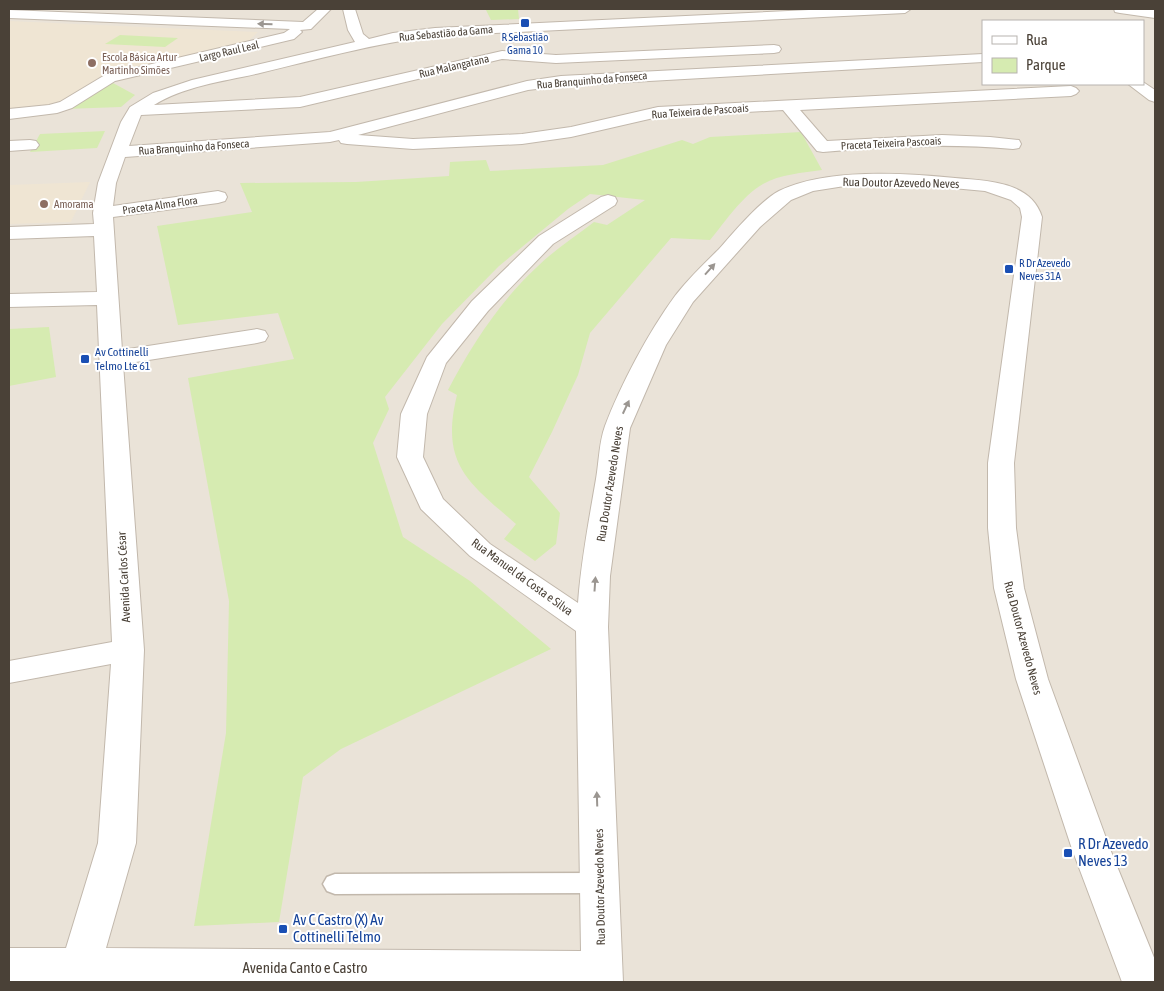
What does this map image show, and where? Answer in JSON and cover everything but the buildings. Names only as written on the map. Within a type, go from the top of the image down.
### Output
[{"type":"street","name":"Largo Raul Leal","points":[[9,114],[51,110],[66,105],[110,78],[289,36],[306,26],[325,9]]},
{"type":"street","points":[[349,9],[348,14],[354,24],[357,36],[366,44]]},
{"type":"street","name":"Rua Sebastião da Gama","points":[[136,110],[158,96],[182,87],[393,38],[435,32],[543,25],[905,9]]},
{"type":"street","points":[[1120,9],[1155,14]]},
{"type":"street","name":"Largo Raul Leal","points":[[9,14],[306,26]]},
{"type":"street","points":[[354,24],[393,38]]},
{"type":"street","name":"Rua Malangatana","points":[[136,110],[170,110],[300,102],[502,55],[556,59],[774,49]]},
{"type":"street","name":"Rua Branquinho da Fonseca","points":[[118,152],[330,138],[527,86],[561,81],[982,58]]},
{"type":"street","points":[[1138,85],[1155,96]]},
{"type":"street","name":"Rua Teixeira de Pascoais","points":[[330,138],[413,144],[522,139],[571,132],[658,112],[1071,91]]},
{"type":"street","name":"Praceta Teixeira Pascoais","points":[[788,106],[823,147],[948,140],[977,140],[1013,144]]},
{"type":"street","points":[[118,152],[129,122],[136,110]]},
{"type":"street","points":[[9,146],[30,145]]},
{"type":"street","name":"Avenida Carlos César","points":[[78,974],[117,843],[128,650],[103,221],[107,183],[118,152]]},
{"type":"street","name":"Rua Doutor Azevedo Neves","points":[[602,976],[592,627],[595,576],[617,428],[655,345],[684,299],[752,223],[784,196],[809,186],[851,180],[965,183],[1003,190],[1018,196],[1029,206],[1032,217],[1001,463],[1002,528],[1009,588],[1032,679],[1090,849],[1143,982]]},
{"type":"street","name":"Praceta Alma Flora","points":[[9,233],[103,221],[218,197]]},
{"type":"street","name":"Rua Manuel da Costa e Silva","points":[[592,627],[480,550],[431,504],[410,457],[414,414],[435,362],[480,306],[546,240],[608,201]]},
{"type":"street","points":[[9,301],[108,298]]},
{"type":"street","points":[[112,359],[257,336]]},
{"type":"street","points":[[9,672],[128,650]]},
{"type":"street","name":"Avenida Canto e Castro","points":[[9,966],[78,974],[602,976]]},
{"type":"lane","points":[[335,884],[600,883]]},
{"type":"shaded area","points":[[9,9],[1155,9],[1155,982],[9,982]]},
{"type":"shaded area","name":"Escola Básica Artur Martinho Simões","points":[[9,21],[258,32],[241,48],[111,78],[51,110],[9,112]]},
{"type":"shaded area","name":"Amorama","points":[[90,182],[71,222],[9,224],[9,185]]},
{"type":"green space","points":[[472,9],[518,9],[519,19],[491,20],[486,10]]},
{"type":"green space","points":[[120,35],[178,38],[165,47],[105,44]]},
{"type":"green space","points":[[113,83],[135,95],[121,107],[65,109]]},
{"type":"green space","points":[[105,131],[97,148],[30,152],[40,134]]},
{"type":"green space","points":[[801,132],[822,170],[784,176],[755,189],[741,202],[710,240],[671,238],[590,333],[578,375],[529,477],[560,513],[556,544],[535,561],[504,539],[516,524],[484,496],[462,470],[452,438],[457,395],[448,390],[466,357],[487,325],[523,280],[557,249],[594,222],[607,225],[645,200],[590,194],[568,209],[499,266],[442,324],[385,397],[389,409],[373,443],[403,537],[470,581],[551,649],[341,749],[303,777],[279,922],[194,926],[226,733],[229,601],[188,378],[294,359],[278,313],[178,325],[157,226],[252,212],[240,183],[356,182],[449,176],[450,162],[486,160],[490,171],[603,165],[682,140],[693,144],[710,137]]},
{"type":"green space","points":[[49,327],[56,377],[9,386],[9,329]]},
{"type":"place","name":"R Sebastião Gama 10","points":[[525,23]]},
{"type":"place","name":"Escola Básica Artur Martinho Simões","points":[[92,63]]},
{"type":"place","name":"Amorama","points":[[44,204]]},
{"type":"place","name":"R Dr Azevedo Neves 31A","points":[[1009,269]]},
{"type":"place","name":"Av Cottinelli Telmo Lte 61","points":[[85,359]]},
{"type":"place","name":"R Dr Azevedo Neves 13","points":[[1068,853]]},
{"type":"place","name":"Av C Castro (X) Av Cottinelli Telmo","points":[[283,929]]}]
